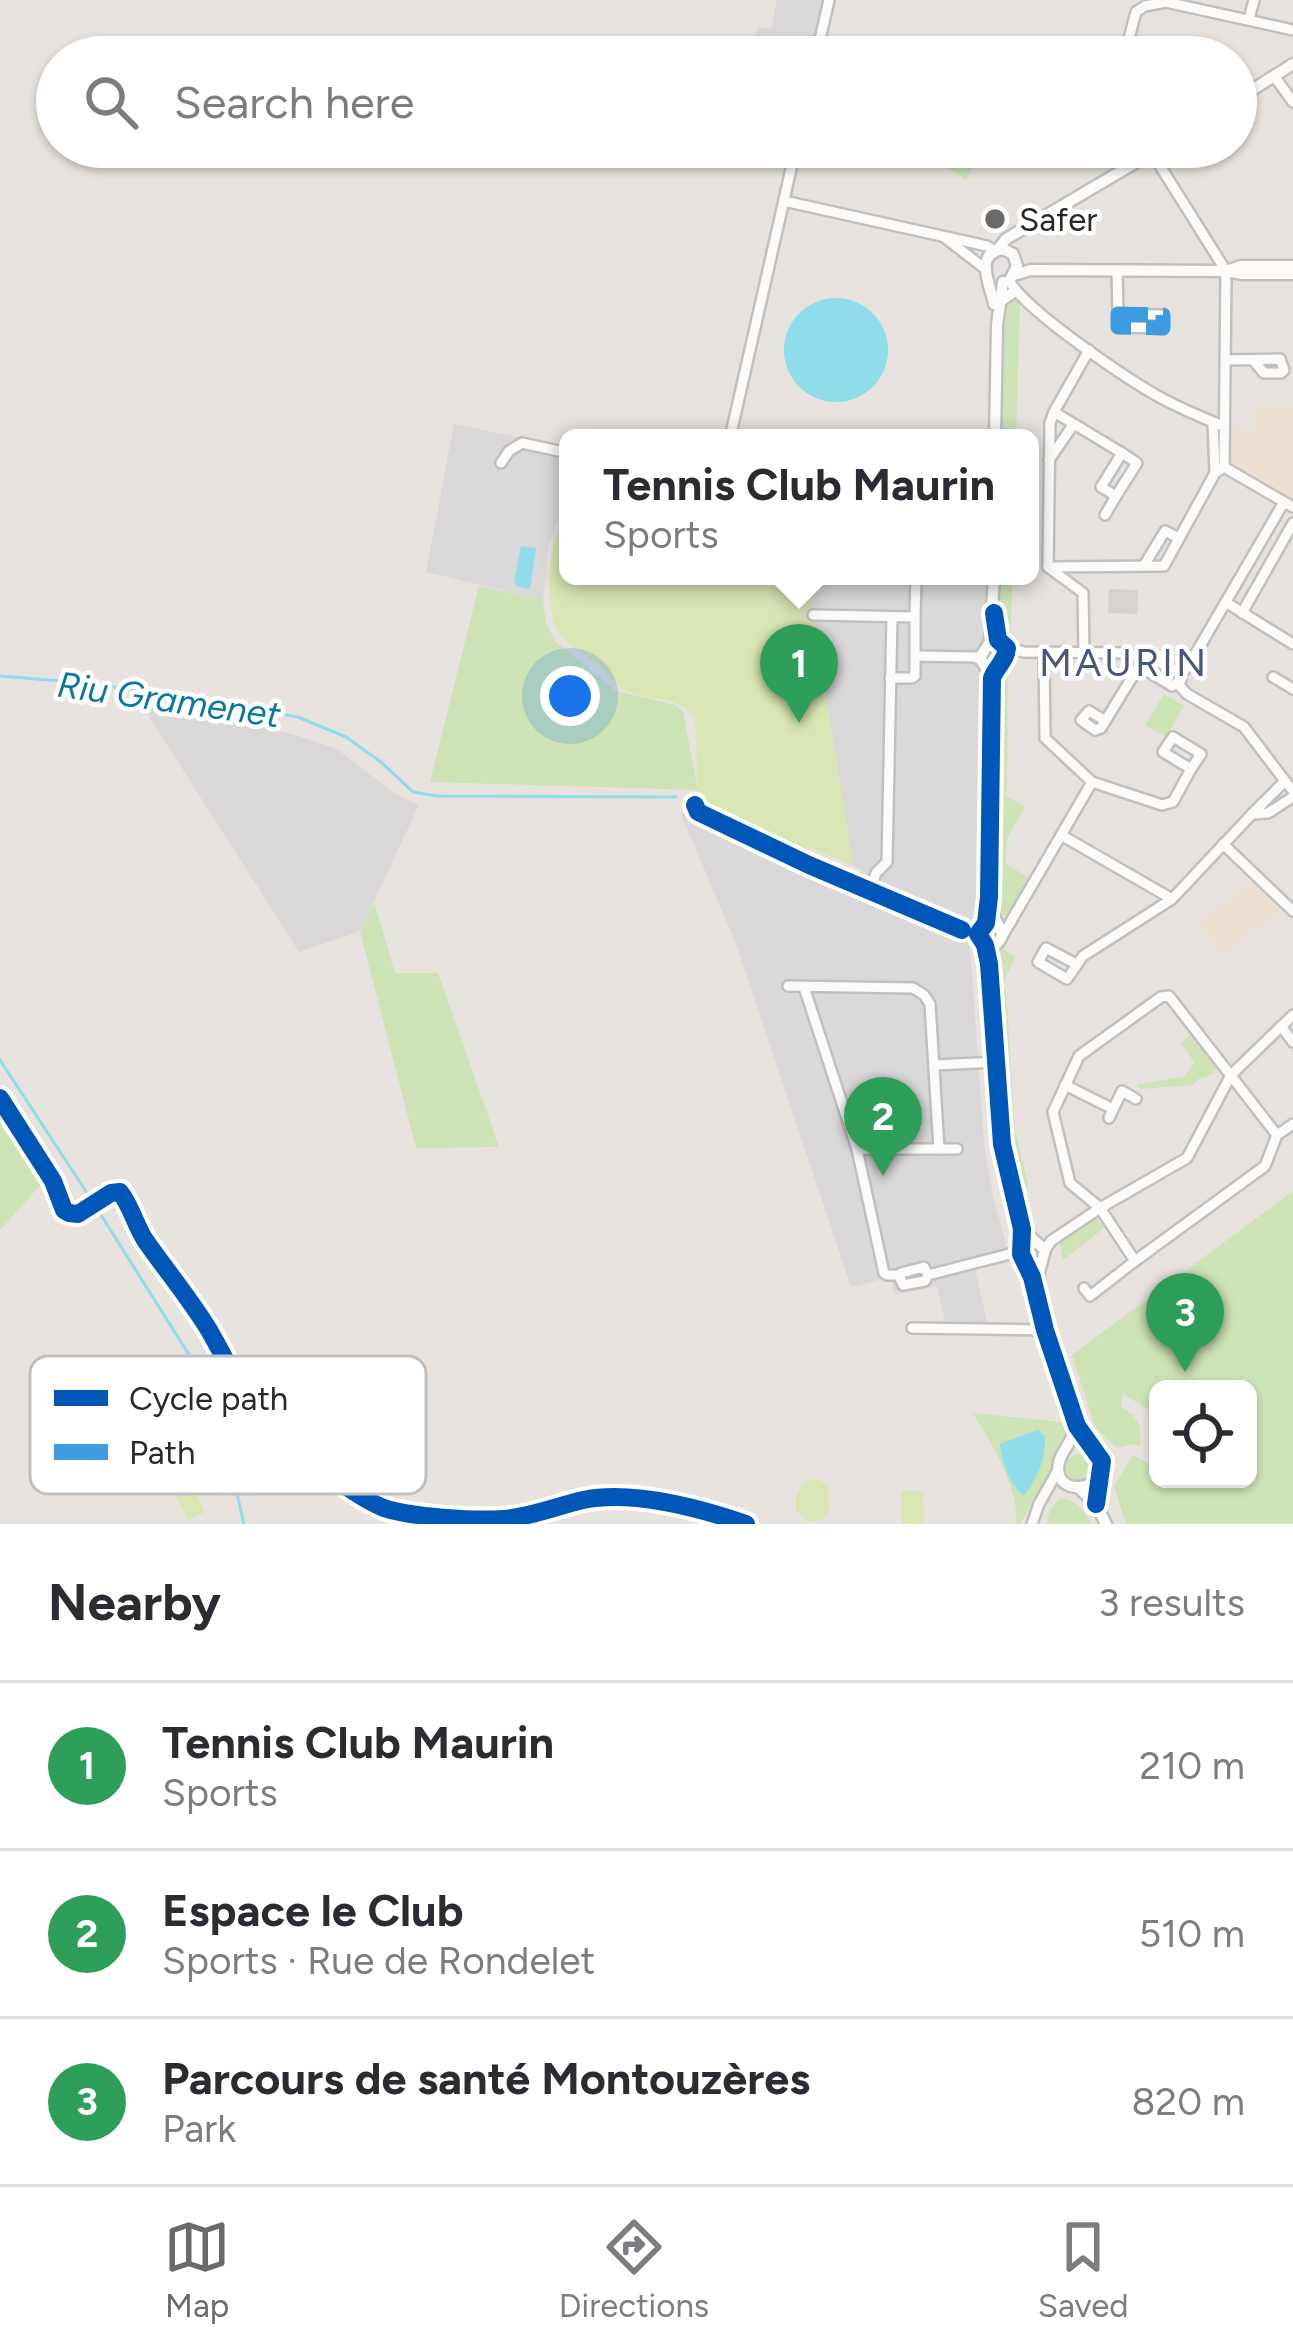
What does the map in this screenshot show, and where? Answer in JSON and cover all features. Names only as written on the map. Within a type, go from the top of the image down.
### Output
[{"type":"street","points":[[821,36],[829,0]]},
{"type":"street","points":[[1249,19],[1254,0]]},
{"type":"street","points":[[1132,36],[1136,12],[1155,3],[1185,2],[1293,30]]},
{"type":"street","points":[[1257,87],[1293,64]]},
{"type":"street","points":[[1274,76],[1293,102]]},
{"type":"street","points":[[732,429],[791,168]]},
{"type":"street","points":[[997,325],[985,260],[1006,239],[1120,168]]},
{"type":"street","points":[[1048,567],[1145,564],[1165,531],[1179,538],[1219,470],[1226,271],[1167,168]]},
{"type":"street","points":[[784,201],[1006,250],[1012,275],[1089,350],[1162,399],[1218,424]]},
{"type":"street","points":[[995,429],[998,303],[1012,275],[1023,232]]},
{"type":"street","points":[[940,234],[986,272],[1012,275],[1031,270],[1226,271],[1241,266],[1293,270]]},
{"type":"street","points":[[1117,270],[1118,327],[1163,328],[1163,315],[1118,314]]},
{"type":"street","points":[[1048,567],[1050,423],[1089,350]]},
{"type":"street","points":[[1226,360],[1253,361]]},
{"type":"street","points":[[1054,412],[1137,463],[1105,514]]},
{"type":"street","points":[[1049,460],[1072,425]]},
{"type":"street","points":[[501,463],[522,443],[559,451]]},
{"type":"street","points":[[1116,496],[1101,487],[1122,454]]},
{"type":"street","points":[[1000,647],[1024,652],[1126,653],[1172,686],[1285,507],[1219,470]]},
{"type":"street","points":[[1243,613],[1293,523]]},
{"type":"street","points":[[1084,565],[1084,653]]},
{"type":"street","points":[[1048,567],[1083,592]]},
{"type":"street","points":[[890,678],[912,679],[916,585]]},
{"type":"street","points":[[994,585],[1000,647],[986,664],[989,964],[1003,1144],[1045,1330],[1077,1426],[1102,1460],[1096,1504]]},
{"type":"street","points":[[1227,603],[1293,644]]},
{"type":"street","points":[[813,615],[915,617]]},
{"type":"street","points":[[870,892],[887,862],[892,616]]},
{"type":"street","points":[[986,664],[1000,647]]},
{"type":"street","points":[[1044,652],[1045,738],[1091,782],[1162,805],[1174,802],[1191,770]]},
{"type":"street","points":[[916,656],[986,664]]},
{"type":"street","points":[[1104,720],[1139,662]]},
{"type":"street","points":[[1273,676],[1292,687]]},
{"type":"street","points":[[1179,680],[1186,694],[1244,727],[1293,794],[1268,812],[1252,814]]},
{"type":"street","points":[[695,805],[698,812],[870,892],[962,930],[990,933],[1015,915],[1091,782]]},
{"type":"street","points":[[1076,964],[1172,899],[1285,782]]},
{"type":"street","points":[[1061,835],[1172,899]]},
{"type":"street","points":[[1223,844],[1293,911]]},
{"type":"street","points":[[788,986],[913,988],[925,994],[930,1004],[939,1149]]},
{"type":"street","points":[[805,987],[857,1149],[887,1275],[924,1268],[928,1275],[1031,1252],[1187,1157],[1231,1075],[1293,1015]]},
{"type":"street","points":[[1136,1261],[1100,1208],[1070,1183],[1053,1112],[1078,1056],[1166,995],[1173,998],[1277,1135]]},
{"type":"street","points":[[1281,1026],[1293,1042]]},
{"type":"street","points":[[935,1065],[998,1062]]},
{"type":"street","points":[[1065,1085],[1111,1113],[1122,1091],[1136,1099]]},
{"type":"street","points":[[0,1098],[53,1181],[64,1210],[78,1214],[120,1192],[129,1202],[142,1236],[222,1356]]},
{"type":"street","points":[[1084,1288],[1090,1296],[1265,1166],[1277,1135],[1293,1124]]},
{"type":"street","points":[[857,1149],[957,1148]]},
{"type":"street","points":[[912,1328],[1045,1330]]},
{"type":"street","points":[[1032,1524],[1077,1426]]},
{"type":"street","points":[[1068,1449],[1079,1444],[1091,1447]]},
{"type":"street","points":[[1059,1468],[1096,1504],[1106,1524]]},
{"type":"street","points":[[1045,1495],[1091,1486],[1100,1478]]},
{"type":"street","points":[[361,1494],[385,1508],[502,1519],[584,1500],[634,1498],[746,1524]]},
{"type":"shaded area","points":[[777,0],[822,0],[814,36],[756,36],[758,27],[771,29]]},
{"type":"shaded area","points":[[1256,406],[1293,406],[1293,500],[1228,464],[1228,422],[1255,435]]},
{"type":"shaded area","points":[[454,424],[559,446],[559,514],[548,549],[543,600],[426,572]]},
{"type":"shaded area","points":[[808,585],[986,585],[985,636],[976,650],[976,667],[983,678],[984,915],[971,921],[970,945],[984,1145],[1011,1262],[975,1269],[988,1327],[946,1326],[937,1286],[895,1295],[890,1277],[851,1287],[735,941],[680,812],[854,890],[863,870],[853,866]]},
{"type":"shaded area","points":[[1109,589],[1138,590],[1137,614],[1108,613]]},
{"type":"shaded area","points":[[141,704],[292,734],[337,749],[394,793],[419,805],[360,931],[299,952]]},
{"type":"shaded area","points":[[1255,881],[1281,909],[1222,954],[1199,922]]},
{"type":"green space","points":[[949,168],[973,168],[966,180]]},
{"type":"green space","points":[[1015,297],[1020,303],[1016,429],[1002,429],[1008,300]]},
{"type":"green space","points":[[559,532],[559,585],[808,585],[853,866],[808,847],[800,851],[705,805],[698,790],[695,717],[672,702],[622,689],[561,634],[552,610],[550,569]]},
{"type":"green space","points":[[1000,585],[1012,585],[1011,639],[1000,631]]},
{"type":"green space","points":[[479,586],[543,600],[555,641],[616,691],[676,705],[683,712],[698,790],[430,782]]},
{"type":"green space","points":[[1008,664],[1007,796],[1025,807],[1007,838],[1006,864],[1029,878],[1010,914],[1003,916],[994,898],[997,680]]},
{"type":"green space","points":[[1164,694],[1184,706],[1166,737],[1145,725]]},
{"type":"green space","points":[[374,902],[395,973],[438,973],[499,1147],[416,1148],[360,931]]},
{"type":"green space","points":[[1003,949],[1015,957],[1002,986],[1006,990],[1015,1130],[1028,1185],[1019,1189],[995,962]]},
{"type":"green space","points":[[1193,1032],[1220,1067],[1193,1085],[1141,1089],[1136,1085],[1185,1076],[1194,1062],[1181,1043]]},
{"type":"green space","points":[[0,1109],[45,1180],[0,1230]]},
{"type":"green space","points":[[1293,1191],[1293,1524],[1126,1524],[1114,1486],[1133,1455],[1149,1460],[1149,1488],[1257,1488],[1257,1380],[1149,1380],[1149,1410],[1123,1394],[1121,1407],[1138,1423],[1140,1446],[1117,1448],[1095,1427],[1072,1355]]},
{"type":"green space","points":[[1095,1214],[1104,1228],[1063,1260],[1059,1241]]},
{"type":"green space","points":[[972,1413],[1072,1423],[1050,1474],[1020,1524],[1015,1524],[1014,1498],[1003,1467]]},
{"type":"green space","points":[[1080,1454],[1090,1458],[1094,1468],[1090,1478],[1080,1482],[1070,1478],[1066,1468],[1070,1458]]},
{"type":"green space","points":[[816,1478],[828,1485],[829,1511],[822,1520],[810,1522],[796,1511],[796,1497],[803,1483]]},
{"type":"green space","points":[[901,1491],[923,1491],[924,1524],[902,1524]]},
{"type":"green space","points":[[175,1494],[196,1494],[205,1512],[188,1520]]},
{"type":"green space","points":[[1060,1499],[1075,1503],[1092,1524],[1047,1524],[1050,1509]]},
{"type":"water","points":[[836,298],[856,302],[873,313],[884,330],[888,350],[884,370],[873,387],[856,398],[836,402],[816,398],[799,387],[788,370],[784,350],[788,330],[799,313],[816,302]]},
{"type":"water","points":[[521,546],[536,548],[530,589],[514,583]]},
{"type":"water","points":[[1038,1430],[1045,1436],[1042,1460],[1024,1496],[1007,1473],[1000,1444]]},
{"type":"waterway","name":"Riu Gramenet","points":[[0,676],[96,684],[298,717],[346,737],[413,792],[676,797]]},
{"type":"waterway","points":[[0,1060],[91,1199]]},
{"type":"waterway","points":[[96,1207],[190,1356]]},
{"type":"waterway","points":[[237,1494],[244,1524]]},
{"type":"marked path","points":[[1118,314],[1163,315],[1163,328],[1118,327],[1118,314]]},
{"type":"cycle path","points":[[994,613],[998,640],[1007,648],[992,678],[989,897],[986,923],[978,934],[989,964],[1002,1144],[1022,1229],[1021,1254],[1077,1426],[1102,1461],[1096,1504]]},
{"type":"cycle path","points":[[695,805],[698,812],[809,865],[962,930]]},
{"type":"cycle path","points":[[0,1098],[53,1181],[64,1210],[78,1214],[120,1192],[145,1240],[223,1356]]},
{"type":"cycle path","points":[[358,1494],[384,1508],[410,1514],[491,1519],[524,1516],[583,1500],[623,1497],[687,1507],[746,1524]]},
{"type":"place","name":"Safer","points":[[995,219]]},
{"type":"place","name":"Tennis Club Maurin","points":[[799,723]]},
{"type":"place","name":"Espace le Club","points":[[883,1176]]},
{"type":"place","name":"Parcours de santé Montouzères","points":[[1185,1372]]},
{"type":"district","name":"MAURIN","points":[[1124,662]]}]
